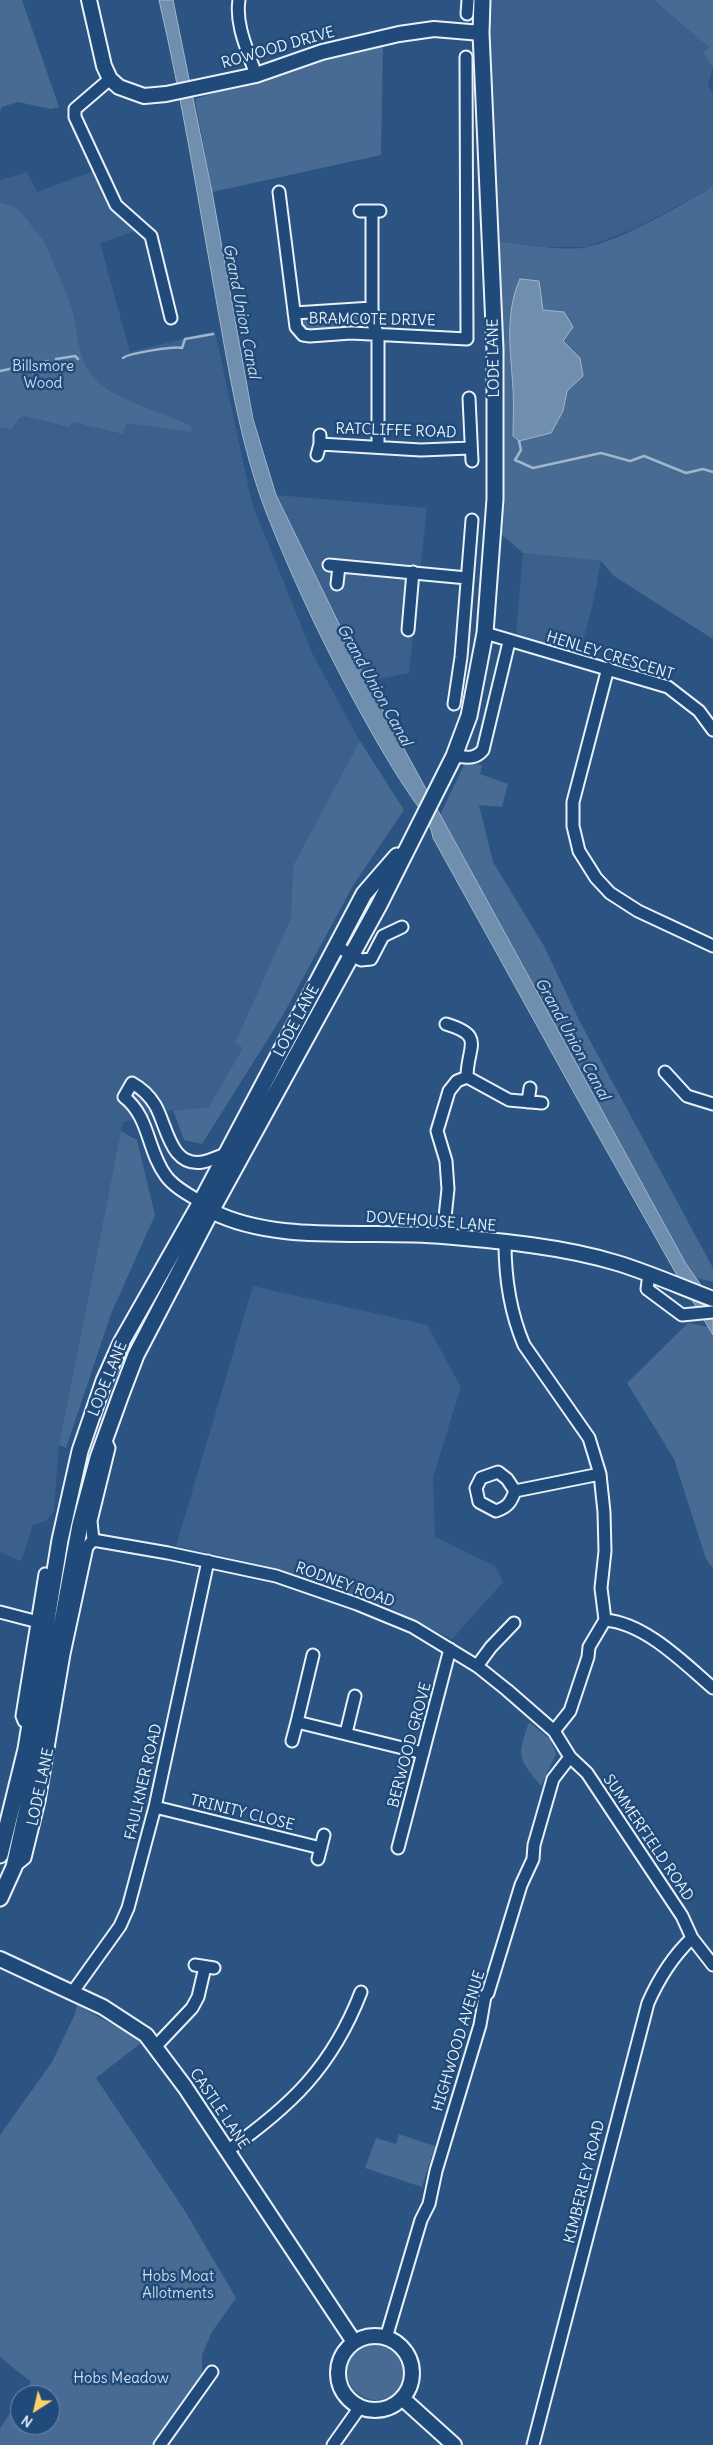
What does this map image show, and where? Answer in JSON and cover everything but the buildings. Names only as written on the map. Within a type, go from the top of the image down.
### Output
[{"type":"main road","name":"LODE LANE","points":[[0,1856],[16,1794],[30,1721],[60,1540],[80,1451],[104,1381],[121,1343],[206,1206],[379,905],[454,756],[469,716],[485,633],[491,561],[496,450],[495,349],[481,33],[482,0]]},
{"type":"main road","name":"LODE LANE","points":[[0,1898],[14,1867],[29,1799],[47,1624],[80,1525],[105,1439],[136,1355],[206,1206],[226,1154],[336,946],[364,894],[411,840]]},
{"type":"street","points":[[89,0],[104,66],[110,79],[75,109],[75,117],[116,205],[151,236],[171,318]]},
{"type":"street","points":[[239,0],[238,12],[241,32],[256,75]]},
{"type":"street","points":[[467,14],[468,0]]},
{"type":"street","name":"ROWOOD DRIVE","points":[[110,79],[119,87],[144,96],[256,75],[322,52],[399,34],[434,29],[481,33]]},
{"type":"street","name":"LODE LANE","points":[[466,57],[467,339]]},
{"type":"street","points":[[467,162],[487,156]]},
{"type":"street","name":"BRAMCOTE DRIVE","points":[[279,192],[296,327],[303,335],[378,334],[467,339]]},
{"type":"street","points":[[371,211],[372,308],[373,324],[378,334],[378,447]]},
{"type":"street","points":[[294,312],[372,308]]},
{"type":"street","name":"LODE LANE","points":[[468,398],[472,461]]},
{"type":"street","name":"RATCLIFFE ROAD","points":[[319,445],[421,450],[470,448]]},
{"type":"street","points":[[454,704],[472,520]]},
{"type":"street","points":[[469,558],[491,561]]},
{"type":"street","points":[[337,584],[334,565],[467,578]]},
{"type":"street","points":[[408,630],[413,572]]},
{"type":"street","points":[[466,596],[488,599]]},
{"type":"street","name":"HENLEY CRESCENT","points":[[485,633],[509,642],[608,668],[668,687],[699,711],[713,730]]},
{"type":"street","points":[[454,756],[479,756],[483,750],[509,642]]},
{"type":"street","points":[[608,668],[573,802],[573,826],[579,851],[596,878],[610,893],[638,911],[713,946]]},
{"type":"street","points":[[336,946],[361,960],[371,958],[383,936],[402,927]]},
{"type":"street","points":[[458,1015],[450,1025],[465,1030],[471,1037],[472,1045],[467,1064],[467,1077]]},
{"type":"street","points":[[665,1072],[687,1096],[713,1104]]},
{"type":"street","points":[[467,1077],[509,1100],[542,1103]]},
{"type":"street","points":[[442,1236],[448,1189],[446,1161],[436,1131],[449,1091],[457,1082],[467,1077]]},
{"type":"street","points":[[206,1206],[182,1191],[166,1176],[150,1141],[146,1125],[133,1104],[124,1097],[132,1083],[145,1092],[155,1104],[174,1150],[186,1160],[202,1162],[226,1154]]},
{"type":"street","points":[[528,1102],[530,1088]]},
{"type":"street","name":"DOVEHOUSE LANE","points":[[206,1206],[231,1221],[265,1229],[442,1236],[590,1256],[649,1274],[710,1297]]},
{"type":"street","points":[[505,1243],[508,1292],[524,1345],[582,1425],[589,1438],[600,1474],[604,1512],[604,1551],[601,1588],[605,1620],[589,1647],[570,1711],[554,1731]]},
{"type":"street","points":[[649,1274],[647,1288],[685,1315],[713,1312]]},
{"type":"street","name":"LODE LANE","points":[[14,1867],[25,1858],[37,1811],[64,1654],[87,1547],[93,1540],[91,1522],[109,1448],[105,1439]]},
{"type":"street","points":[[515,1491],[600,1474]]},
{"type":"street","name":"RODNEY ROAD","points":[[93,1540],[208,1561],[276,1576],[334,1595],[413,1627],[477,1666],[554,1731]]},
{"type":"street","name":"FAULKNER ROAD","points":[[72,1993],[120,1926],[128,1908],[155,1808],[208,1561]]},
{"type":"street","points":[[0,1612],[47,1624],[45,1574]]},
{"type":"street","points":[[605,1620],[625,1624],[646,1635],[675,1654],[713,1688]]},
{"type":"street","points":[[477,1666],[491,1647],[514,1623]]},
{"type":"street","name":"BERWOOD GROVE","points":[[398,1848],[450,1648]]},
{"type":"street","points":[[292,1741],[313,1655]]},
{"type":"street","points":[[346,1733],[355,1696]]},
{"type":"street","points":[[297,1722],[423,1753]]},
{"type":"street","name":"SUMMERFIELD ROAD","points":[[554,1731],[570,1757],[587,1773],[682,1916],[692,1938],[713,1965]]},
{"type":"street","name":"HIGHWOOD AVENUE","points":[[386,2338],[421,2220],[434,2186],[436,2171],[480,2025],[485,1996],[488,1993],[521,1885],[533,1859],[534,1845],[553,1779],[570,1757]]},
{"type":"street","name":"TRINITY CLOSE","points":[[155,1808],[319,1854],[324,1835]]},
{"type":"street","name":"KIMBERLEY ROAD","points":[[533,2445],[648,2003],[658,1980],[669,1964],[692,1938]]},
{"type":"street","name":"CASTLE LANE","points":[[0,1959],[129,2022],[146,2035],[156,2046],[354,2342]]},
{"type":"street","points":[[156,2046],[192,2008],[198,1997],[205,1966]]},
{"type":"street","points":[[227,2151],[296,2098],[318,2072],[345,2027],[361,1992]]},
{"type":"street","points":[[368,2336],[386,2338],[398,2344],[410,2361],[412,2372],[410,2385],[402,2398],[387,2408],[379,2410],[360,2407],[348,2398],[340,2387],[338,2377],[340,2361],[344,2352],[354,2342],[368,2336]]},
{"type":"street","points":[[160,2445],[212,2372]]},
{"type":"street","points":[[402,2398],[454,2445]]},
{"type":"street","points":[[333,2445],[360,2407]]},
{"type":"shaded area","points":[[159,0],[173,0],[212,192],[253,419],[276,495],[367,681],[686,1264],[713,1302],[713,1335],[578,1100],[433,838],[426,819],[396,774],[361,714],[317,629],[278,542],[257,486],[236,407],[182,112]]},
{"type":"shaded area","points":[[492,0],[713,0],[709,47],[703,53],[713,68],[708,84],[713,94],[713,185],[706,191],[636,228],[587,247],[542,247],[497,241],[489,13]]},
{"type":"shaded area","points":[[105,167],[119,202],[147,227],[100,243],[130,352],[215,331],[252,503],[313,655],[360,741],[334,831],[243,1048],[208,1109],[173,1110],[123,1122],[59,1445],[54,1511],[46,1521],[33,1525],[21,1561],[0,1552],[0,180],[27,172],[37,192]]},
{"type":"shaded area","points":[[520,279],[539,281],[543,310],[564,312],[573,327],[563,341],[580,358],[583,376],[567,391],[563,411],[551,433],[519,441],[513,436],[510,320],[515,292]]},
{"type":"shaded area","points":[[276,495],[427,508],[409,673],[367,681]]},
{"type":"shaded area","points":[[523,553],[601,561],[592,608],[580,652],[524,639],[516,632]]},
{"type":"shaded area","points":[[253,1286],[427,1325],[461,1387],[433,1477],[435,1537],[495,1566],[503,1582],[452,1639],[390,1608],[322,1583],[240,1560],[176,1546]]},
{"type":"green space","points":[[0,0],[22,0],[59,107],[51,109],[18,102],[2,107],[0,112]]},
{"type":"green space","points":[[654,0],[713,0],[713,68],[703,53],[709,47]]},
{"type":"green space","points":[[383,43],[381,155],[212,192],[195,99]]},
{"type":"green space","points":[[713,185],[713,639],[614,576],[601,561],[523,553],[499,532],[497,241],[568,249],[588,247],[619,236],[649,222],[706,191]]},
{"type":"green space","name":"Billsmore Wood","points":[[0,203],[16,208],[21,212],[43,239],[70,303],[82,357],[93,377],[111,392],[121,397],[187,424],[191,427],[192,432],[126,423],[123,434],[73,422],[69,427],[25,416],[19,418],[12,429],[0,427]]},
{"type":"green space","points":[[363,314],[369,324],[363,330],[307,332],[300,325],[305,318]]},
{"type":"green space","points":[[360,741],[404,810],[354,884],[283,1015],[202,1144],[184,1140],[173,1110],[208,1108],[243,1048],[235,1043],[291,918],[293,866]]},
{"type":"green space","points":[[465,763],[482,765],[480,774],[508,784],[502,807],[479,805],[493,862],[544,946],[580,1022],[713,1268],[713,1282],[693,1277],[440,815]]},
{"type":"green space","points":[[121,1131],[137,1140],[155,1215],[111,1314],[66,1448],[59,1445]]},
{"type":"green space","points":[[688,1323],[709,1327],[713,1335],[713,1568],[706,1559],[674,1459],[627,1383]]},
{"type":"green space","points":[[529,1722],[550,1739],[556,1754],[541,1786],[523,1762],[522,1743]]},
{"type":"green space","points":[[77,2005],[126,2032],[141,2043],[96,2078],[185,2211],[236,2298],[212,2332],[202,2355],[202,2374],[152,2445],[0,2445],[0,2428],[10,2414],[10,2435],[60,2435],[60,2385],[29,2385],[31,2382],[0,2357],[0,2135],[52,2062],[75,2014]]},
{"type":"green space","points":[[399,2134],[435,2146],[422,2187],[365,2168],[376,2138],[396,2144]]},
{"type":"green space","points":[[370,2342],[382,2342],[397,2350],[405,2365],[405,2377],[397,2392],[382,2400],[370,2400],[355,2392],[347,2377],[347,2365],[355,2350]]},
{"type":"waterway","points":[[123,358],[152,350],[182,348],[185,339],[213,334]]},
{"type":"waterway","points":[[56,359],[75,356],[78,359]]},
{"type":"waterway","points":[[0,371],[48,361]]},
{"type":"waterway","points":[[519,441],[521,450],[515,460],[533,468],[601,453],[630,461],[644,456],[686,473],[703,469],[713,472]]},
{"type":"water label","name":"Grand Union Canal","points":[[241,311]]},
{"type":"water label","name":"Grand Union Canal","points":[[374,685]]},
{"type":"water label","name":"Grand Union Canal","points":[[572,1039]]},
{"type":"park label","name":"Hobs Moat Allotments","points":[[178,2286]]},
{"type":"park label","name":"Hobs Meadow","points":[[121,2379]]}]
